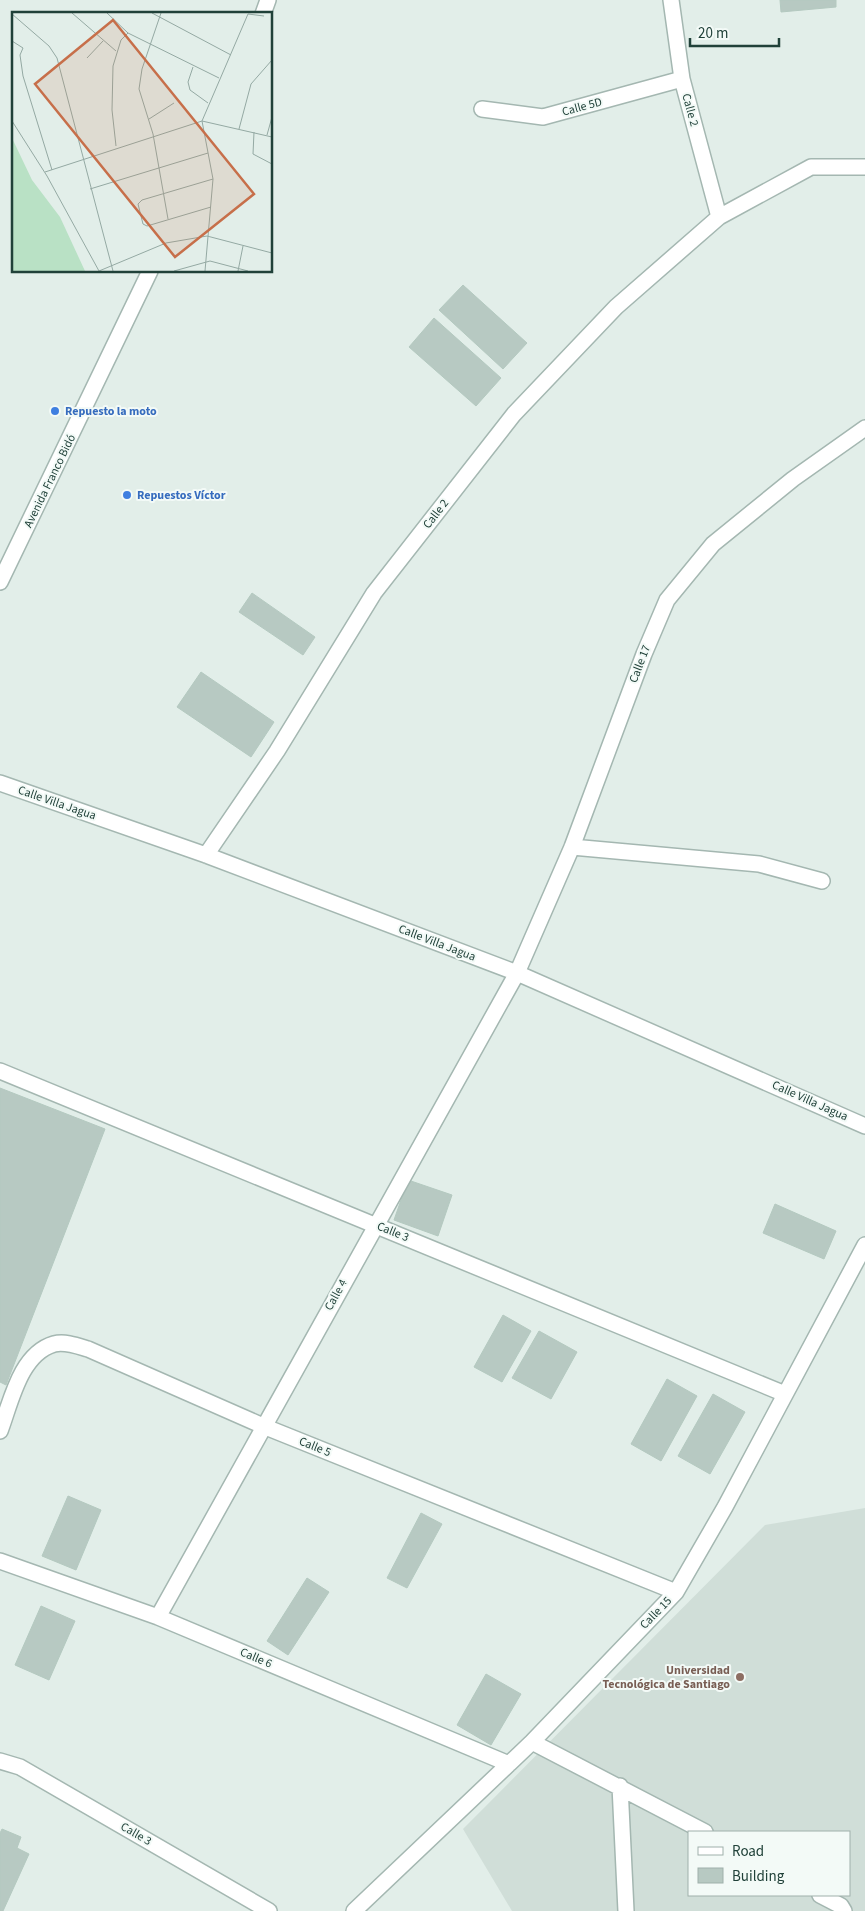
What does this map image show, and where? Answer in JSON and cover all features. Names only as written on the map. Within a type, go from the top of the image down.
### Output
[{"type":"street","points":[[264,12],[268,0]]},
{"type":"street","name":"Calle 2","points":[[671,0],[682,80],[719,217]]},
{"type":"street","name":"Calle 5D","points":[[482,109],[543,117],[682,80]]},
{"type":"street","name":"Calle 2","points":[[206,854],[277,751],[374,593],[514,414],[616,306],[719,217],[811,167],[865,167]]},
{"type":"street","name":"Avenida Franco Bidó","points":[[0,582],[150,272]]},
{"type":"street","name":"Calle 17","points":[[516,973],[572,847],[644,654],[667,600],[713,544],[793,479],[865,428]]},
{"type":"street","name":"Calle Villa Jagua","points":[[0,783],[206,854],[516,973],[865,1126]]},
{"type":"street","points":[[572,847],[759,864],[822,881]]},
{"type":"street","name":"Calle 4","points":[[158,1617],[516,973]]},
{"type":"street","name":"Calle 3","points":[[0,1071],[376,1224],[785,1394]]},
{"type":"street","name":"Calle 15","points":[[354,1911],[510,1764],[676,1592],[725,1508],[865,1244]]},
{"type":"street","name":"Calle 5","points":[[0,1431],[26,1366],[36,1353],[55,1344],[71,1344],[88,1349],[263,1426],[676,1592]]},
{"type":"street","name":"Calle 6","points":[[0,1561],[158,1617],[510,1764]]},
{"type":"street","points":[[532,1742],[620,1786],[703,1831]]},
{"type":"street","name":"Calle 3","points":[[0,1761],[20,1767],[269,1911]]},
{"type":"street","points":[[620,1786],[626,1911]]},
{"type":"street","points":[[822,1896],[841,1906],[844,1911]]},
{"type":"shaded area","name":"Universidad Tecnológica de Santiago","points":[[865,1508],[865,1911],[512,1911],[463,1829],[765,1525]]},
{"type":"building","points":[[780,0],[836,0],[836,7],[781,12]]},
{"type":"building","points":[[463,285],[527,343],[503,369],[439,310]]},
{"type":"building","points":[[434,318],[501,378],[476,406],[409,347]]},
{"type":"building","points":[[252,593],[315,637],[303,655],[239,612]]},
{"type":"building","points":[[201,672],[274,722],[251,757],[177,707]]},
{"type":"building","points":[[0,1088],[105,1129],[6,1385],[0,1382]]},
{"type":"building","points":[[408,1180],[452,1195],[438,1236],[394,1220]]},
{"type":"building","points":[[775,1204],[836,1231],[824,1259],[763,1233]]},
{"type":"building","points":[[503,1315],[531,1331],[502,1382],[474,1367]]},
{"type":"building","points":[[539,1331],[577,1352],[551,1399],[512,1378]]},
{"type":"building","points":[[667,1379],[697,1396],[661,1461],[631,1444]]},
{"type":"building","points":[[713,1394],[745,1412],[710,1474],[678,1456]]},
{"type":"building","points":[[68,1496],[101,1510],[76,1570],[42,1556]]},
{"type":"building","points":[[421,1513],[442,1524],[407,1588],[387,1578]]},
{"type":"building","points":[[307,1578],[329,1592],[288,1655],[267,1641]]},
{"type":"building","points":[[41,1606],[75,1621],[49,1680],[15,1665]]},
{"type":"building","points":[[486,1674],[521,1694],[491,1745],[457,1725]]},
{"type":"building","points":[[2,1829],[21,1837],[17,1848],[29,1854],[3,1911],[0,1911],[0,1833]]},
{"type":"place","name":"Repuesto la moto","points":[[55,411]]},
{"type":"place","name":"Repuestos Víctor","points":[[127,495]]},
{"type":"place","name":"Universidad Tecnológica de Santiago","points":[[740,1677]]}]
